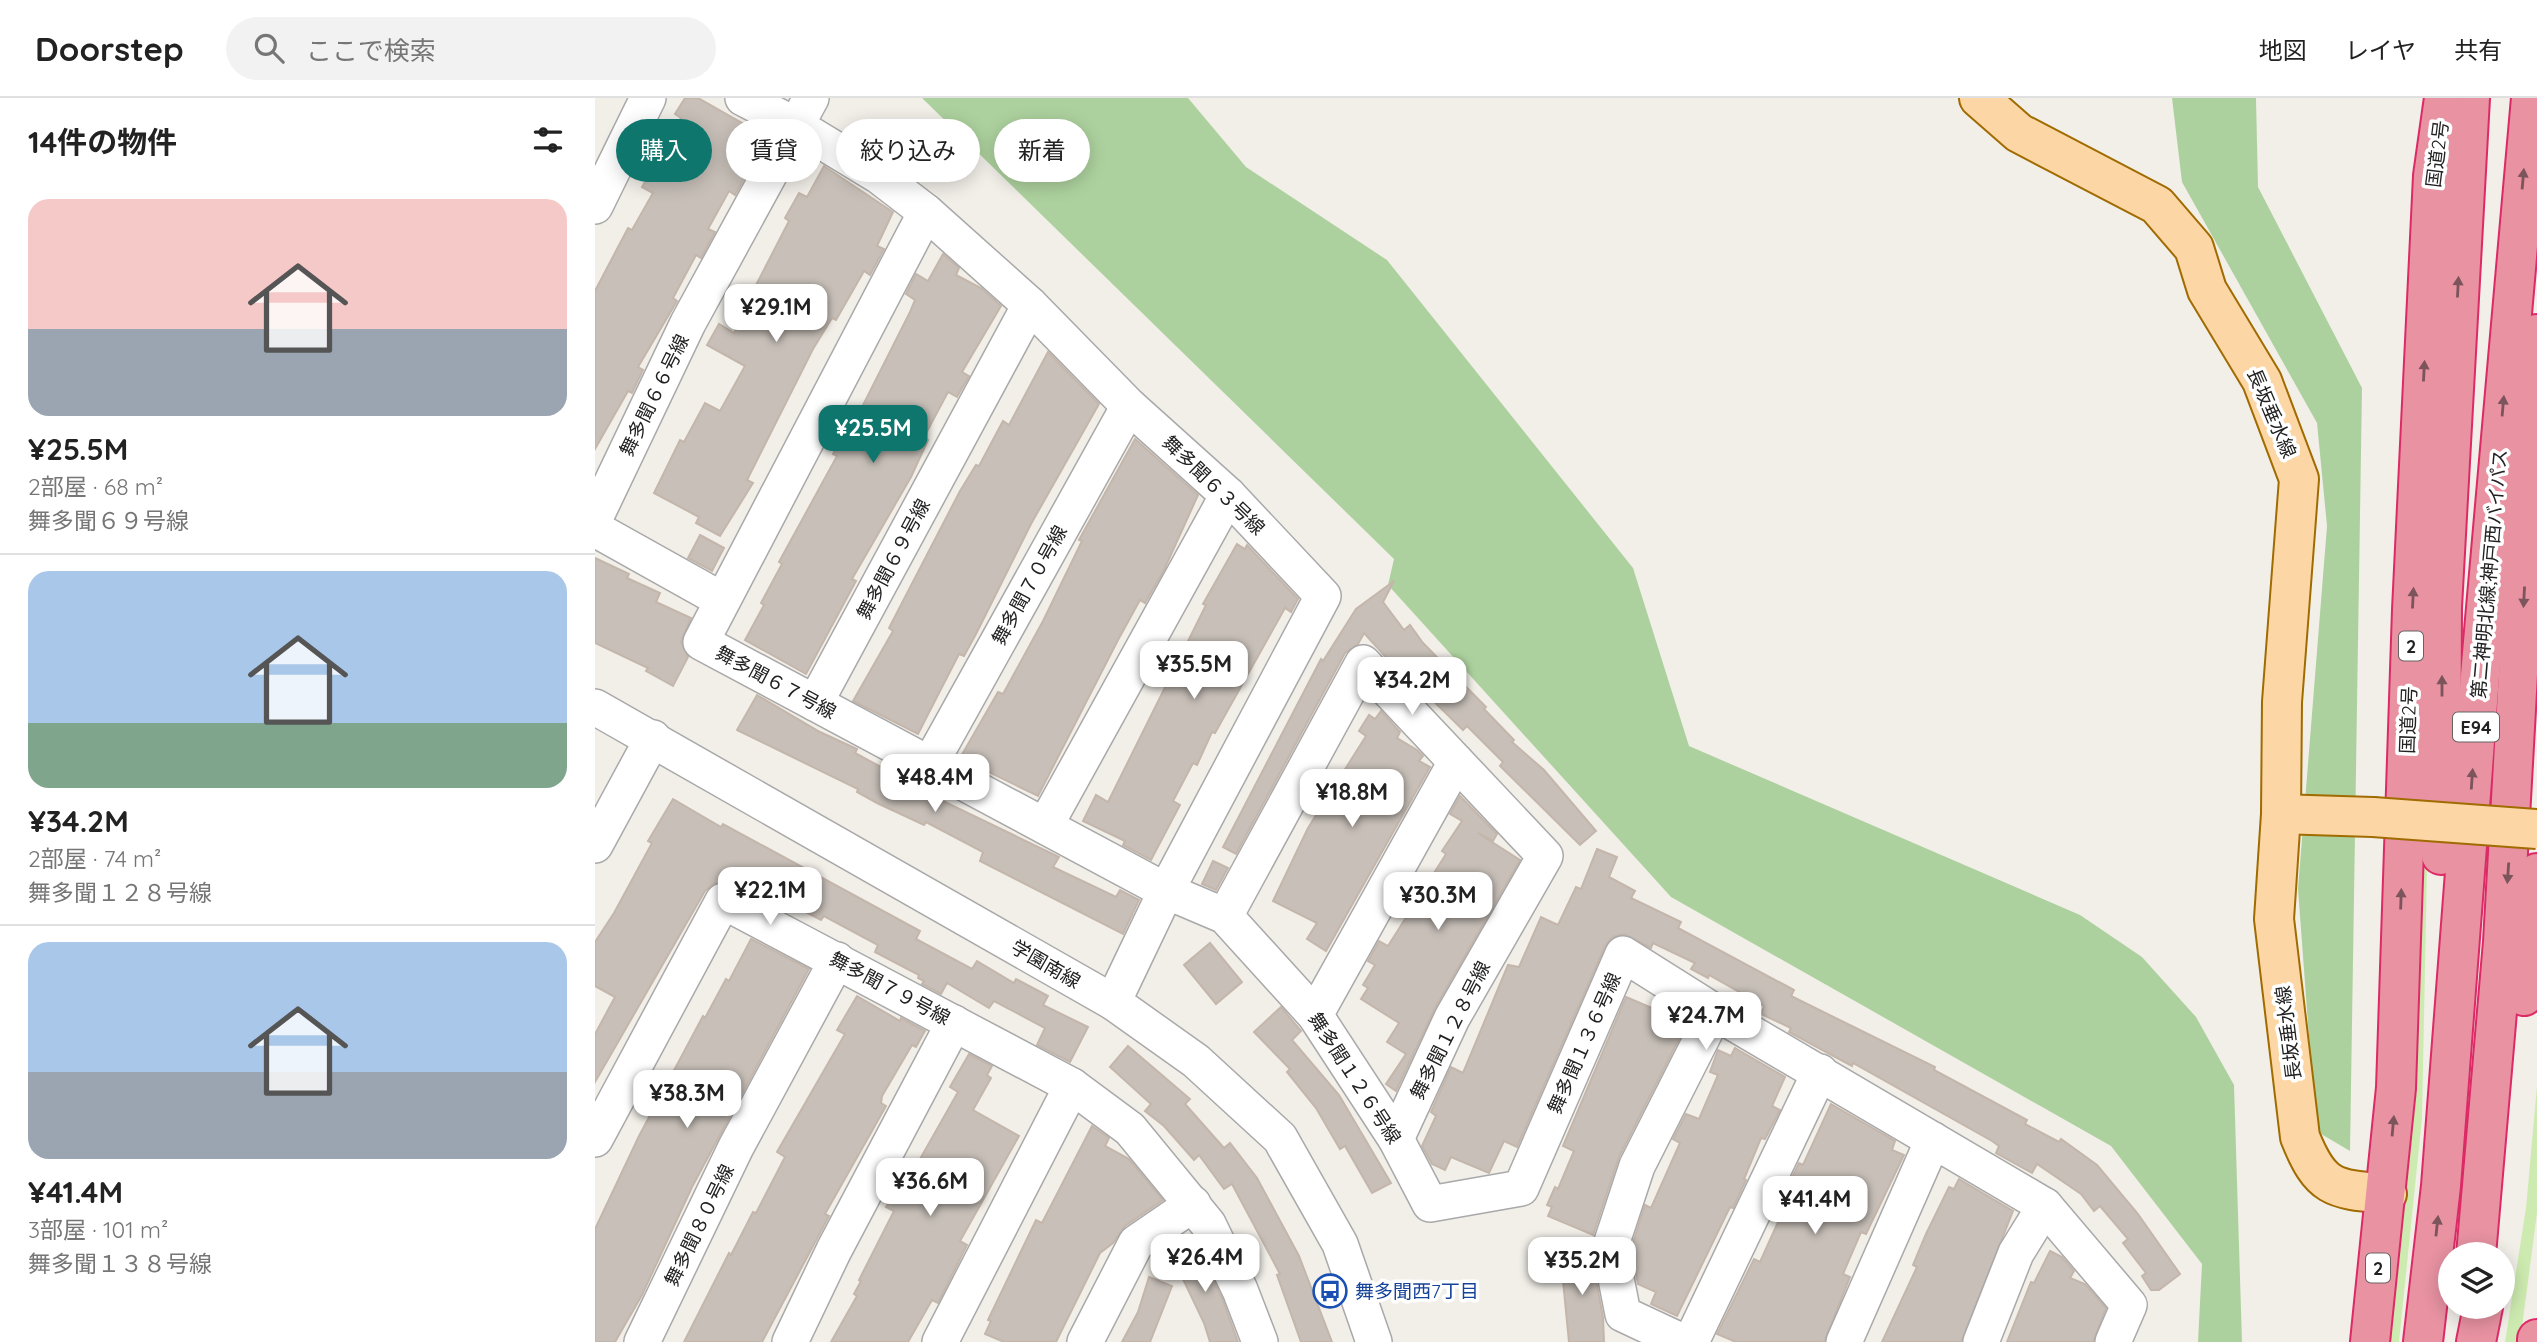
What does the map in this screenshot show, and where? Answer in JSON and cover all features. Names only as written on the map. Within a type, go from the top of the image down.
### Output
[{"type":"highway","name":"国道2号","points":[[2370,1342],[2396,1088],[2412,610],[2433,176],[2444,98]]},
{"type":"highway","points":[[2441,1186],[2442,607],[2470,98]]},
{"type":"highway","name":"第二神明北線;神戸西バイパス","points":[[2423,1342],[2441,1186],[2530,105]]},
{"type":"highway","name":"第二神明北線;神戸西バイパス","points":[[2477,1242],[2504,942],[2537,334]]},
{"type":"highway","points":[[2495,1242],[2537,873]]},
{"type":"highway","points":[[2464,1342],[2467,1319]]},
{"type":"highway","points":[[2476,1342],[2481,1319]]},
{"type":"main road","name":"長坂垂水線","points":[[1979,98],[2019,133],[2157,205],[2194,248],[2207,290],[2262,381],[2299,479],[2281,702],[2281,814],[2274,919],[2300,1137],[2313,1169],[2340,1190],[2387,1194]]},
{"type":"main road","points":[[2281,814],[2373,817],[2537,829]]},
{"type":"street","points":[[595,206],[648,98]]},
{"type":"street","name":"舞多聞６３号線","points":[[743,98],[803,111],[926,212],[1030,305],[1129,405],[1228,495],[1323,596],[1166,891],[1113,1002]]},
{"type":"street","name":"舞多聞６６号線","points":[[595,518],[688,323],[803,111]]},
{"type":"street","name":"舞多聞６７号線","points":[[926,212],[701,642],[1166,891]]},
{"type":"street","name":"舞多聞６９号線","points":[[815,703],[1030,305]]},
{"type":"street","name":"舞多聞７０号線","points":[[930,764],[1129,405]]},
{"type":"street","points":[[1045,826],[1228,495]]},
{"type":"street","points":[[595,529],[722,600]]},
{"type":"street","name":"舞多聞１２８号線","points":[[1225,916],[1363,663],[1545,856],[1452,1018],[1396,1139]]},
{"type":"street","name":"学園南線","points":[[595,706],[1113,1002],[1196,1061],[1280,1138],[1340,1244],[1374,1342]]},
{"type":"street","points":[[595,845],[653,738]]},
{"type":"street","points":[[1315,1014],[1457,762]]},
{"type":"street","name":"舞多聞１２６号線","points":[[1166,891],[1225,916],[1315,1014],[1396,1139],[1430,1203]]},
{"type":"street","name":"舞多聞７９号線","points":[[595,1139],[723,901],[1072,1086],[1129,1129],[1208,1224],[1240,1290],[1260,1342]]},
{"type":"street","name":"舞多聞１３６号線","points":[[1430,1203],[1521,1188],[1623,954],[1715,1012],[2045,1206],[2129,1304],[2113,1342]]},
{"type":"street","name":"舞多聞８０号線","points":[[642,1342],[736,1147],[837,960]]},
{"type":"street","points":[[1683,1342],[1623,1314],[1610,1248],[1637,1166],[1715,1012]]},
{"type":"street","points":[[790,1342],[834,1250],[954,1023]]},
{"type":"street","points":[[1691,1342],[1820,1072]]},
{"type":"street","points":[[940,1342],[1072,1086]]},
{"type":"street","points":[[1844,1342],[1933,1140]]},
{"type":"street","points":[[1085,1342],[1136,1243],[1193,1204]]},
{"type":"street","points":[[1981,1342],[2016,1253],[2045,1206]]},
{"type":"green space","points":[[922,98],[1188,98],[1246,167],[1387,260],[1633,568],[1689,746],[2080,915],[2142,957],[2196,1017],[2234,1085],[2242,1342],[2198,1342],[2202,1264],[2111,1146],[1671,897],[1388,585],[1394,559],[1008,182],[1090,182],[1090,119],[994,119],[994,168],[980,155],[980,119],[944,119]]},
{"type":"green space","points":[[2172,98],[2256,98],[2258,187],[2362,388],[2350,1151],[2316,1131],[2298,889],[2327,526],[2317,423],[2182,182]]},
{"type":"green space","points":[[2419,867],[2427,868],[2422,1118],[2399,1342],[2384,1342]]},
{"type":"green space","points":[[2537,1086],[2537,1213],[2520,1342],[2505,1342],[2509,1319],[2515,1319],[2515,1278],[2526,1208]]},
{"type":"building","points":[[685,98],[698,98],[735,119],[726,119],[726,182],[742,182],[735,195],[729,191],[708,229],[715,232],[701,258],[696,255],[673,298],[677,301],[638,367],[643,370],[632,393],[628,391],[595,449],[595,291],[628,228],[632,230],[653,193],[642,187],[645,182],[712,182],[712,119],[680,119],[675,114]]},
{"type":"building","points":[[824,166],[836,174],[836,182],[848,182],[893,212],[877,246],[884,249],[870,275],[864,271],[836,320],[832,318],[813,349],[747,480],[753,483],[720,536],[696,523],[699,517],[654,493],[680,440],[684,442],[705,403],[720,411],[745,366],[707,345],[719,324],[734,333],[757,291],[754,289],[789,221],[785,218],[799,193],[807,197],[815,182],[822,182]]},
{"type":"building","points":[[943,254],[959,268],[956,275],[981,288],[1001,306],[962,372],[969,376],[957,397],[948,392],[924,437],[928,440],[911,477],[852,579],[856,581],[806,674],[745,640],[782,564],[779,562],[837,456],[833,454],[846,429],[850,431],[910,312],[915,300],[906,294],[916,274],[928,281]]},
{"type":"building","points":[[1048,352],[1099,404],[1031,524],[964,656],[959,654],[918,734],[853,701],[893,631],[889,628],[960,491],[976,465],[979,466],[1003,421],[1009,425]]},
{"type":"building","points":[[1135,439],[1198,495],[1164,570],[1145,603],[1140,600],[1038,796],[960,758],[998,692],[1003,694],[1043,621],[1082,541],[1079,540]]},
{"type":"building","points":[[700,535],[724,548],[712,571],[688,558]]},
{"type":"building","points":[[1237,544],[1245,549],[1247,545],[1298,599],[1291,612],[1285,608],[1215,733],[1212,732],[1197,765],[1193,763],[1173,801],[1180,805],[1151,860],[1123,845],[1125,841],[1083,821],[1096,795],[1108,802],[1206,605],[1203,604]]},
{"type":"building","points":[[595,558],[629,574],[627,578],[660,593],[656,602],[691,618],[681,642],[688,657],[673,686],[646,671],[648,668],[595,643]]},
{"type":"building","points":[[1394,581],[1383,602],[1404,630],[1410,625],[1423,643],[1486,707],[1484,709],[1514,740],[1512,742],[1544,770],[1596,831],[1580,845],[1500,766],[1503,762],[1467,726],[1463,730],[1405,673],[1402,675],[1364,633],[1358,644],[1345,653],[1236,854],[1223,847],[1321,659],[1323,661],[1356,609]]},
{"type":"building","points":[[757,695],[820,732],[857,749],[855,753],[892,773],[891,776],[1059,857],[1053,867],[1116,897],[1120,890],[1139,900],[1123,934],[980,861],[983,852],[926,822],[924,825],[877,803],[857,792],[858,789],[737,730]]},
{"type":"building","points":[[1381,711],[1400,732],[1397,738],[1417,750],[1423,756],[1419,761],[1430,767],[1326,951],[1307,939],[1317,923],[1273,901],[1308,828],[1366,736],[1359,731],[1369,715],[1375,719]]},
{"type":"building","points":[[1460,796],[1497,834],[1493,841],[1478,833],[1520,860],[1435,1008],[1396,1091],[1386,1084],[1406,1054],[1387,1042],[1399,1023],[1361,999],[1368,988],[1363,985],[1375,965],[1368,961],[1379,941],[1388,946],[1446,854],[1442,851],[1462,821],[1450,814]]},
{"type":"building","points":[[673,799],[920,931],[916,939],[972,969],[977,961],[1014,983],[1016,979],[1048,996],[1043,1005],[1088,1027],[1070,1062],[1037,1045],[1045,1028],[994,1001],[989,1008],[947,983],[941,994],[922,984],[924,981],[918,978],[919,975],[875,952],[878,945],[824,916],[821,920],[732,874],[728,882],[713,884],[705,891],[595,1082],[595,1034],[615,997],[595,986],[595,942],[614,913],[652,843],[648,841]]},
{"type":"building","points":[[1597,849],[1617,857],[1609,877],[1635,891],[1631,898],[1681,922],[1678,928],[1794,990],[1791,996],[1935,1067],[1934,1070],[2027,1120],[2025,1124],[2059,1142],[2061,1139],[2097,1165],[2138,1214],[2180,1274],[2159,1290],[2151,1290],[2142,1276],[2146,1273],[2123,1243],[2128,1239],[2100,1206],[2094,1211],[2081,1194],[2037,1164],[2032,1173],[1996,1153],[1999,1146],[1992,1141],[1853,1063],[1852,1066],[1789,1032],[1791,1028],[1761,1014],[1764,1006],[1709,975],[1708,978],[1691,969],[1695,963],[1653,943],[1651,948],[1624,934],[1613,937],[1605,946],[1517,1147],[1504,1141],[1489,1173],[1451,1157],[1445,1170],[1432,1164],[1422,1146],[1436,1116],[1431,1112],[1451,1067],[1463,1073],[1508,965],[1519,967],[1541,917],[1558,925],[1576,887],[1581,889]]},
{"type":"building","points":[[1213,861],[1228,868],[1216,890],[1202,884]]},
{"type":"building","points":[[751,939],[809,969],[692,1187],[642,1295],[615,1342],[595,1342],[595,1229],[639,1136],[703,1016],[705,1018],[726,979],[729,981]]},
{"type":"building","points":[[1210,943],[1242,982],[1216,1004],[1184,965]]},
{"type":"building","points":[[857,996],[900,1021],[901,1018],[925,1031],[916,1047],[912,1045],[882,1096],[881,1103],[886,1106],[825,1214],[829,1216],[762,1342],[684,1342],[729,1253],[731,1255],[753,1212],[756,1213],[785,1157],[777,1152],[845,1034],[837,1030]]},
{"type":"building","points":[[1626,997],[1687,1023],[1619,1157],[1593,1235],[1548,1216],[1552,1207],[1547,1205],[1555,1187],[1558,1189],[1574,1151],[1563,1146]]},
{"type":"building","points":[[1281,1007],[1301,1031],[1292,1040],[1339,1095],[1391,1183],[1372,1193],[1345,1146],[1340,1149],[1316,1108],[1287,1072],[1290,1069],[1254,1032]]},
{"type":"building","points":[[1128,1046],[1190,1099],[1185,1104],[1224,1148],[1230,1143],[1257,1178],[1299,1256],[1332,1342],[1301,1342],[1277,1275],[1280,1274],[1232,1184],[1224,1189],[1199,1155],[1194,1160],[1164,1126],[1145,1111],[1151,1104],[1110,1067]]},
{"type":"building","points":[[1735,1048],[1785,1077],[1772,1106],[1780,1110],[1765,1139],[1761,1138],[1733,1208],[1730,1207],[1677,1316],[1651,1304],[1656,1292],[1638,1284],[1631,1249],[1645,1205],[1651,1208],[1680,1143],[1673,1139],[1686,1114],[1699,1119],[1718,1075],[1710,1072],[1718,1050],[1731,1056]]},
{"type":"building","points":[[969,1054],[992,1066],[987,1075],[991,1078],[973,1110],[1019,1136],[960,1241],[967,1245],[938,1303],[932,1300],[908,1342],[831,1342],[857,1296],[854,1294],[861,1281],[859,1280],[894,1211],[886,1207],[902,1179],[907,1182],[958,1092],[950,1087]]},
{"type":"building","points":[[1831,1104],[1895,1141],[1892,1150],[1904,1155],[1866,1234],[1861,1232],[1843,1274],[1850,1277],[1824,1342],[1736,1342],[1717,1334],[1754,1259],[1760,1262],[1779,1220],[1773,1217],[1799,1163],[1803,1165]]},
{"type":"building","points":[[1092,1126],[1109,1138],[1105,1146],[1129,1159],[1163,1200],[1125,1226],[1113,1243],[1100,1253],[1056,1342],[1004,1342],[985,1334],[991,1321],[988,1320],[1036,1220],[1042,1223]]},
{"type":"building","points":[[1959,1179],[2013,1211],[1961,1342],[1882,1342],[1917,1267],[1913,1265],[1926,1234],[1949,1187],[1954,1189]]},
{"type":"building","points":[[1195,1243],[1222,1298],[1238,1342],[1210,1342],[1204,1323],[1171,1254]]},
{"type":"building","points":[[1590,1249],[1603,1317],[1604,1342],[1569,1342],[1560,1250]]},
{"type":"building","points":[[2050,1251],[2062,1257],[2074,1271],[2070,1278],[2085,1284],[2106,1308],[2093,1342],[2007,1342],[2031,1282],[2034,1283]]},
{"type":"building","points":[[1149,1277],[1172,1286],[1150,1342],[1122,1342],[1138,1312]]},
{"type":"place","name":"舞多聞西7丁目","points":[[1330,1291]]}]
